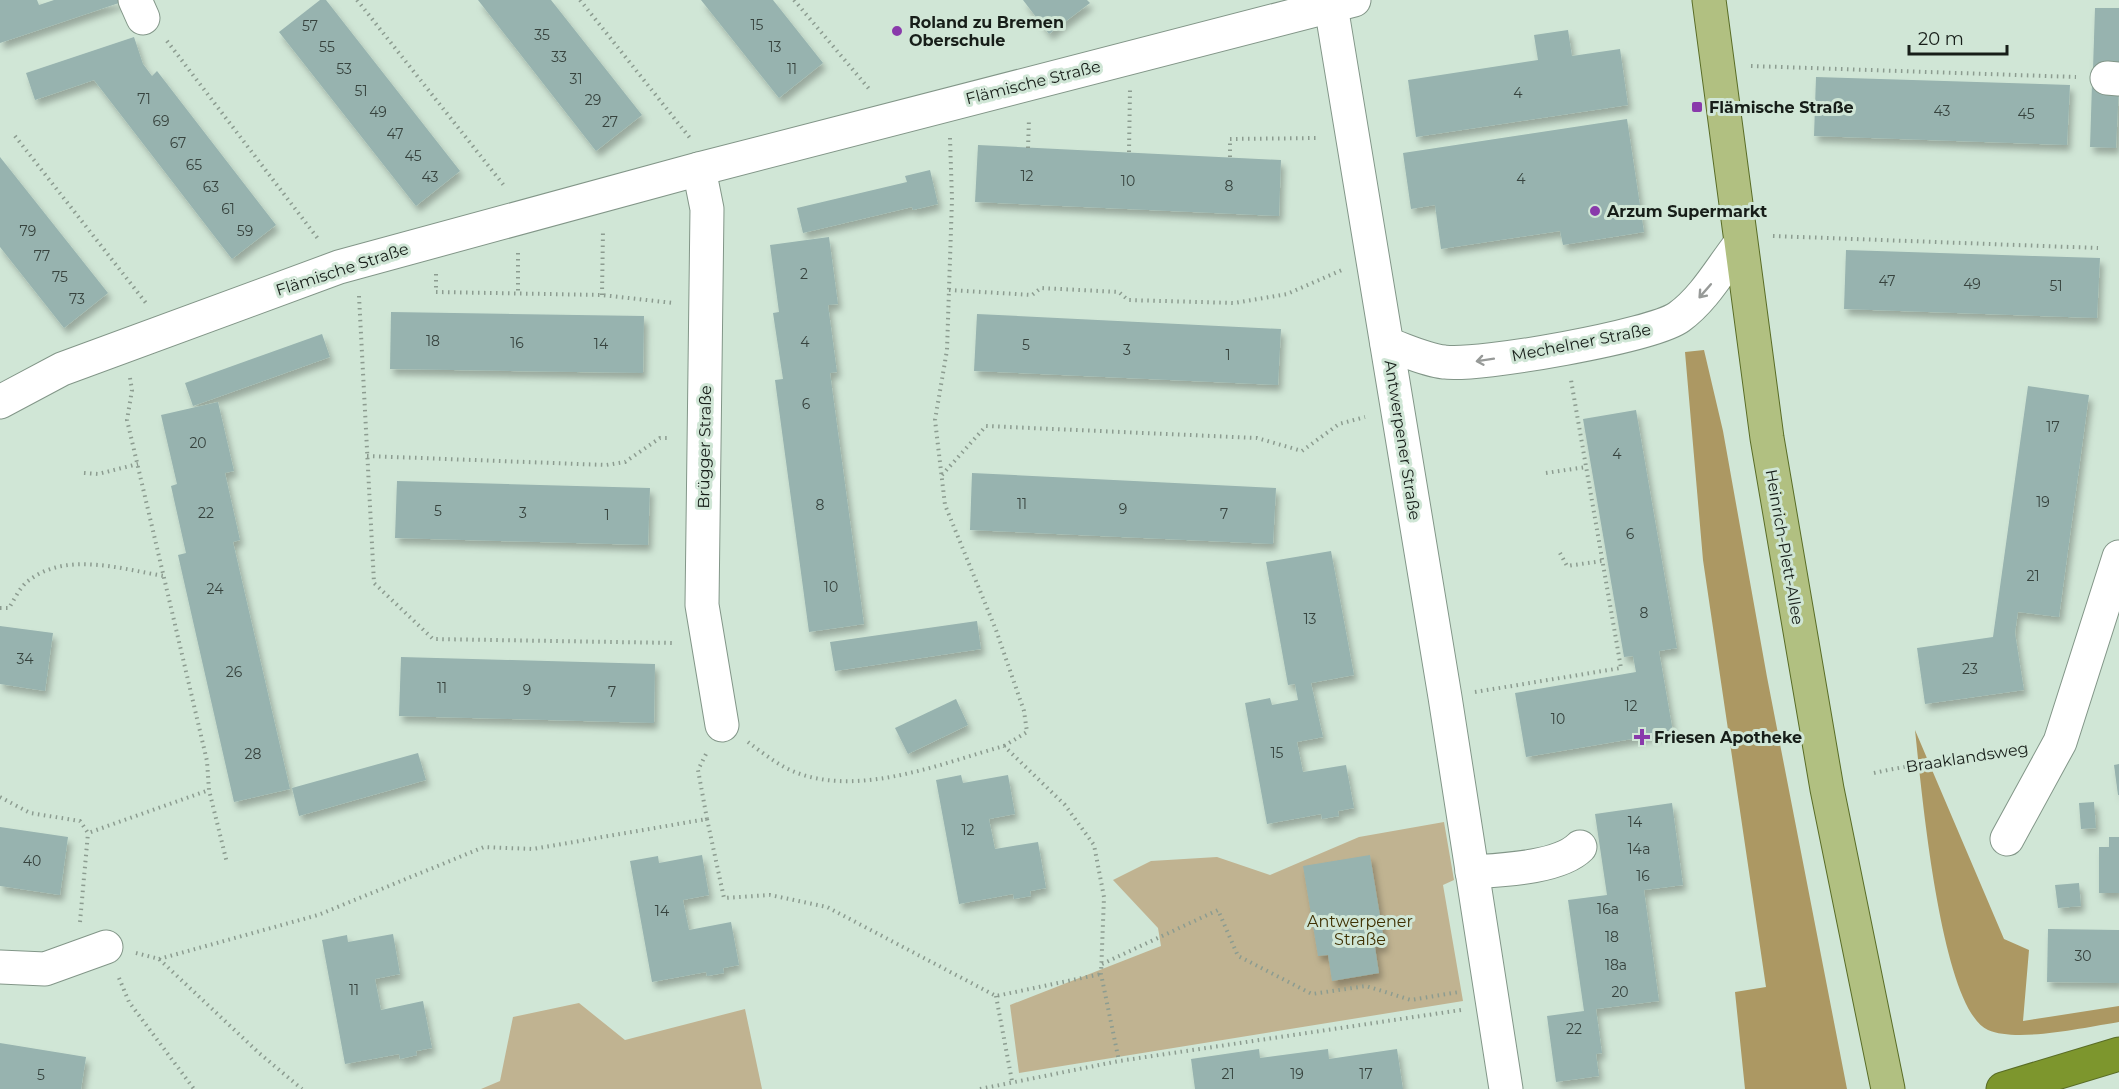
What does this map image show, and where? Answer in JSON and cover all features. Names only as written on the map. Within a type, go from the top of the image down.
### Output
[{"type":"highway","points":[[2003,1089],[2119,1054]]},
{"type":"main road","name":"Heinrich-Plett-Allee","points":[[1709,0],[1767,438],[1827,789],[1888,1089]]},
{"type":"street","name":"Flämische Straße","points":[[0,402],[62,369],[348,265],[706,167],[1342,3]]},
{"type":"street","name":"Antwerpener Straße","points":[[1342,3],[1352,135],[1445,697],[1506,1089]]},
{"type":"street","name":"Brügger Straße","points":[[706,167],[702,605],[722,725]]},
{"type":"street","name":"Mechelner Straße","points":[[1387,344],[1442,362],[1467,363],[1565,347],[1660,327],[1679,317],[1694,303],[1740,239]]},
{"type":"street","name":"Braaklandsweg","points":[[2007,839],[2060,742],[2119,557]]},
{"type":"street","points":[[1472,872],[1545,863],[1570,856],[1580,847]]},
{"type":"street","points":[[0,967],[45,969],[93,951]]},
{"type":"path","points":[[357,0],[523,217],[518,294]]},
{"type":"path","points":[[580,0],[706,167]]},
{"type":"path","points":[[794,0],[894,118]]},
{"type":"path","points":[[139,9],[158,29],[348,265],[367,456],[374,583],[433,639],[707,644]]},
{"type":"path","points":[[1129,152],[1131,57]]},
{"type":"path","points":[[1717,65],[2113,79]]},
{"type":"path","points":[[945,105],[951,142],[949,290],[947,350],[935,420],[941,476],[945,505],[996,630],[1024,711],[1027,732],[1004,746],[871,782],[818,778],[787,768],[722,725],[698,770],[724,898],[770,895],[827,907],[996,996],[1101,974]]},
{"type":"path","points":[[1230,157],[1230,139],[1294,140],[1352,135]]},
{"type":"path","points":[[15,136],[145,301],[160,333]]},
{"type":"path","points":[[602,295],[603,195]]},
{"type":"path","points":[[1740,239],[2098,248]]},
{"type":"path","points":[[437,240],[436,292],[602,295],[705,307]]},
{"type":"path","points":[[949,290],[1032,295],[1041,288],[1119,292],[1128,300],[1234,303],[1287,294],[1373,257]]},
{"type":"path","points":[[125,346],[132,390],[128,420],[207,760],[209,790],[227,864]]},
{"type":"path","points":[[1445,697],[1621,668],[1571,378]]},
{"type":"path","points":[[941,476],[986,426],[1257,438],[1302,451],[1339,424],[1398,408]]},
{"type":"path","points":[[367,456],[606,465],[624,462],[660,438],[704,438]]},
{"type":"path","points":[[84,473],[98,474],[138,464]]},
{"type":"path","points":[[1546,473],[1586,467]]},
{"type":"path","points":[[1560,553],[1567,566],[1602,561]]},
{"type":"path","points":[[0,608],[9,608],[27,582],[62,564],[105,566],[164,576]]},
{"type":"path","name":"Braaklandsweg","points":[[1874,773],[1927,761],[1956,761],[2060,742]]},
{"type":"path","points":[[1004,746],[1065,806],[1094,845],[1104,897],[1101,974],[1119,1061]]},
{"type":"path","points":[[88,833],[209,790]]},
{"type":"path","points":[[0,797],[30,813],[80,821],[88,833],[80,901],[93,951],[194,1089]]},
{"type":"path","points":[[93,951],[159,959],[318,915],[484,847],[533,849],[707,819]]},
{"type":"path","points":[[1102,964],[1218,910],[1238,956],[1312,994],[1366,986],[1411,1000],[1491,996]]},
{"type":"path","points":[[159,959],[259,1053],[302,1089]]},
{"type":"path","points":[[996,996],[1012,1081]]},
{"type":"path","points":[[980,1089],[1119,1061],[1491,996]]},
{"type":"green space","name":"Antwerpener Straße","points":[[1444,822],[1454,880],[1443,885],[1463,1001],[1019,1073],[1010,1005],[1161,946],[1158,928],[1113,880],[1151,861],[1217,857],[1270,875],[1359,837]]},
{"type":"green space","points":[[579,1003],[625,1040],[745,1009],[762,1089],[481,1089],[500,1081],[513,1017]]},
{"type":"shaded area","points":[[1704,350],[1723,431],[1767,677],[1847,1089],[1745,1089],[1735,992],[1766,987],[1703,560],[1685,352]]},
{"type":"shaded area","points":[[1915,730],[2004,939],[2029,950],[2023,1021],[2119,1006],[2119,1022],[2052,1033],[2016,1035],[1988,1030],[1971,1013],[1957,982],[1945,940],[1928,843]]},
{"type":"building","points":[[0,0],[37,0],[39,5],[54,0],[122,0],[122,2],[0,43]]},
{"type":"building","points":[[320,0],[326,0],[460,171],[416,206],[279,32]]},
{"type":"building","points":[[478,0],[551,0],[642,115],[596,151]]},
{"type":"building","points":[[701,0],[773,0],[823,63],[779,98]]},
{"type":"building","points":[[1023,0],[1087,0],[1090,3],[1049,34]]},
{"type":"building","points":[[2095,8],[2119,8],[2119,70],[2093,69]]},
{"type":"building","points":[[1568,30],[1572,56],[1620,49],[1628,105],[1416,137],[1408,80],[1538,60],[1534,35]]},
{"type":"building","points":[[134,37],[143,64],[152,76],[157,71],[276,225],[232,259],[94,80],[35,100],[26,73]]},
{"type":"building","points":[[1816,77],[2070,85],[2067,145],[1814,136]]},
{"type":"building","points":[[2092,83],[2119,85],[2116,148],[2090,147]]},
{"type":"building","points":[[1627,119],[1644,232],[1563,245],[1560,231],[1441,249],[1435,205],[1411,209],[1403,153]]},
{"type":"building","points":[[978,145],[1281,160],[1279,216],[975,202]]},
{"type":"building","points":[[0,157],[108,293],[64,328],[0,247]]},
{"type":"building","points":[[930,170],[938,204],[913,210],[912,207],[803,233],[797,208],[907,182],[905,176]]},
{"type":"building","points":[[829,237],[838,304],[828,305],[837,372],[830,373],[864,624],[809,632],[775,380],[783,379],[773,313],[779,312],[770,245]]},
{"type":"building","points":[[1846,250],[2100,258],[2097,318],[1844,309]]},
{"type":"building","points":[[391,312],[644,316],[643,373],[390,369]]},
{"type":"building","points":[[977,314],[1281,329],[1278,385],[974,371]]},
{"type":"building","points":[[322,334],[330,357],[193,406],[185,383]]},
{"type":"building","points":[[2028,386],[2089,395],[2059,617],[2018,612],[2015,633],[2024,690],[1925,704],[1917,648],[1993,637]]},
{"type":"building","points":[[218,402],[234,471],[225,473],[240,540],[233,542],[290,789],[234,802],[178,555],[186,553],[171,486],[177,484],[161,415]]},
{"type":"building","points":[[1636,410],[1677,648],[1659,651],[1673,732],[1526,757],[1515,693],[1636,672],[1633,656],[1624,657],[1583,419]]},
{"type":"building","points":[[972,473],[1276,488],[1273,544],[970,530]]},
{"type":"building","points":[[397,481],[650,488],[648,545],[395,538]]},
{"type":"building","points":[[1331,551],[1354,675],[1311,683],[1323,737],[1297,742],[1303,772],[1346,765],[1354,808],[1338,811],[1339,816],[1322,819],[1321,814],[1267,824],[1245,703],[1270,698],[1272,705],[1298,700],[1295,684],[1288,685],[1266,562]]},
{"type":"building","points":[[977,621],[981,649],[835,671],[830,642]]},
{"type":"building","points":[[0,626],[53,633],[45,691],[0,684]]},
{"type":"building","points":[[401,657],[655,664],[654,723],[399,716]]},
{"type":"building","points":[[956,699],[968,725],[908,754],[895,728]]},
{"type":"building","points":[[418,753],[426,780],[299,816],[292,788]]},
{"type":"building","points":[[2119,764],[2119,795],[2118,795],[2114,765]]},
{"type":"building","points":[[961,775],[963,783],[1008,775],[1015,814],[989,819],[995,849],[1038,842],[1046,888],[1030,891],[1031,896],[1014,899],[1013,894],[959,904],[936,780]]},
{"type":"building","points":[[2094,802],[2096,828],[2081,829],[2079,803]]},
{"type":"building","points":[[1672,803],[1683,885],[1644,890],[1659,1001],[1596,1009],[1602,1053],[1596,1054],[1599,1076],[1556,1082],[1547,1016],[1584,1011],[1568,900],[1607,895],[1595,814]]},
{"type":"building","points":[[0,827],[68,837],[60,895],[0,886]]},
{"type":"building","points":[[2109,837],[2119,837],[2119,893],[2099,893],[2099,847],[2109,847]]},
{"type":"building","points":[[702,855],[709,895],[683,900],[689,930],[731,922],[739,965],[723,968],[724,973],[707,976],[706,972],[652,982],[630,861],[658,856],[659,863]]},
{"type":"building","points":[[1370,855],[1385,946],[1375,947],[1379,973],[1332,981],[1328,955],[1318,956],[1303,866]]},
{"type":"building","points":[[2079,883],[2081,906],[2058,908],[2055,885]]},
{"type":"building","points":[[2048,929],[2119,930],[2119,983],[2047,982]]},
{"type":"building","points":[[393,934],[400,974],[375,979],[381,1010],[423,1001],[432,1048],[416,1051],[417,1055],[400,1059],[399,1054],[345,1064],[322,940],[347,935],[348,942]]},
{"type":"building","points":[[0,1043],[86,1057],[81,1089],[0,1089]]},
{"type":"building","points":[[1259,1049],[1260,1058],[1328,1049],[1329,1059],[1397,1049],[1403,1089],[1195,1089],[1191,1059]]},
{"type":"place","name":"Roland zu Bremen Oberschule","points":[[897,31]]},
{"type":"place","name":"Flämische Straße","points":[[1697,107]]},
{"type":"place","name":"Arzum Supermarkt","points":[[1595,211]]},
{"type":"place","name":"Friesen Apotheke","points":[[1642,737]]}]
